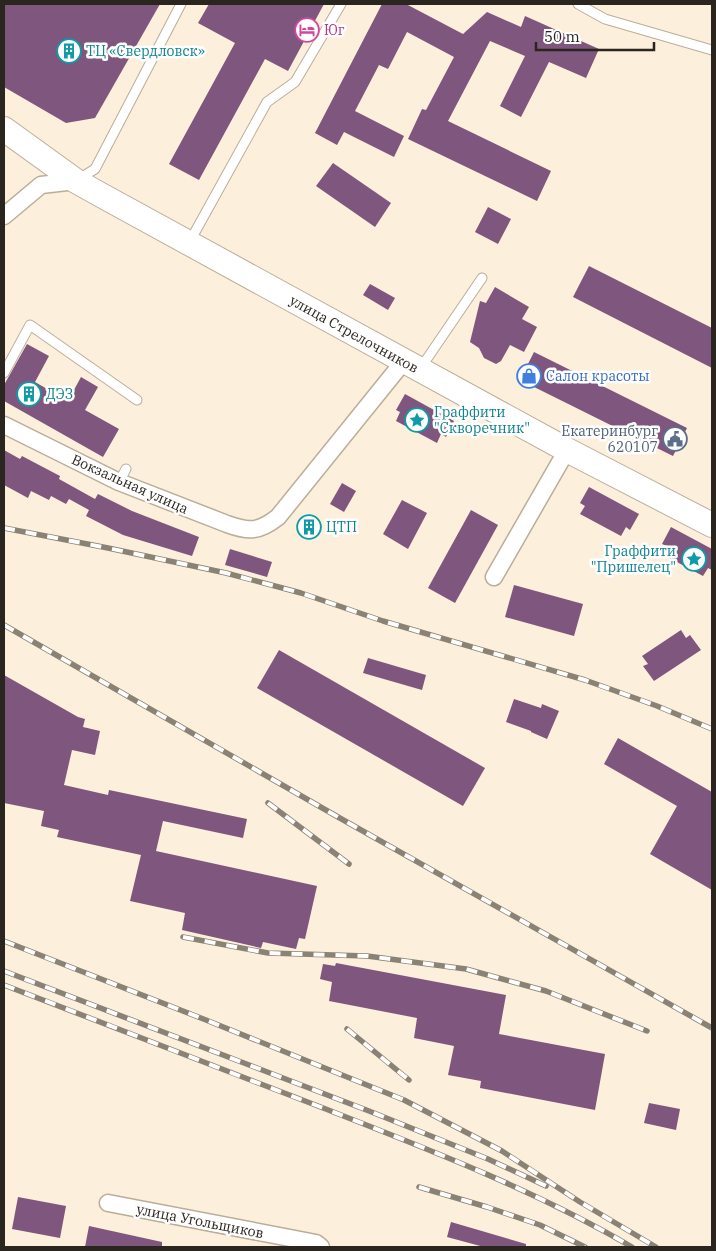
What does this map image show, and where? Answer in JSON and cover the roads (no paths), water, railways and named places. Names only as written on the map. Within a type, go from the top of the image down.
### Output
[{"type":"main road","name":"улица Стрелочников","points":[[4,129],[76,181],[567,450],[712,525]]},
{"type":"street","points":[[4,216],[41,185],[76,181]]},
{"type":"street","name":"Вокзальная улица","points":[[4,425],[122,475],[233,527],[252,530],[261,528],[278,517],[412,365]]},
{"type":"street","points":[[494,577],[567,450]]},
{"type":"street","name":"улица Угольщиков","points":[[108,1203],[316,1243],[321,1247]]},
{"type":"lane","points":[[76,181],[94,169],[181,4]]},
{"type":"lane","points":[[195,232],[266,102],[295,82],[341,4]]},
{"type":"lane","points":[[578,4],[605,19],[712,50]]},
{"type":"lane","points":[[412,365],[482,278]]},
{"type":"lane","points":[[4,374],[30,325],[136,400]]},
{"type":"railway","points":[[4,528],[226,573],[301,593],[383,621],[585,680],[657,706],[712,729]]},
{"type":"railway","points":[[4,625],[338,817],[712,1028]]},
{"type":"railway","points":[[268,803],[349,864]]},
{"type":"railway","points":[[183,937],[268,953],[367,956],[466,969],[546,991],[647,1031]]},
{"type":"railway","points":[[4,941],[404,1100],[502,1151],[580,1202],[656,1247]]},
{"type":"railway","points":[[4,971],[369,1111],[488,1159],[546,1186]]},
{"type":"railway","points":[[4,985],[478,1170],[556,1206],[632,1247]]},
{"type":"railway","points":[[347,1029],[409,1080]]},
{"type":"railway","points":[[419,1187],[540,1225],[585,1247]]},
{"type":"place","name":"Юг","points":[[307,30]]},
{"type":"place","name":"ТЦ «Свердловск»","points":[[69,51]]},
{"type":"place","name":"Салон красоты","points":[[529,376]]},
{"type":"place","name":"ДЭЗ","points":[[29,394]]},
{"type":"place","name":"Граффити \"Скворечник\"","points":[[417,420]]},
{"type":"place","name":"Екатеринбург 620107","points":[[675,439]]},
{"type":"place","name":"ЦТП","points":[[309,527]]},
{"type":"place","name":"Граффити \"Пришелец\"","points":[[694,559]]}]
